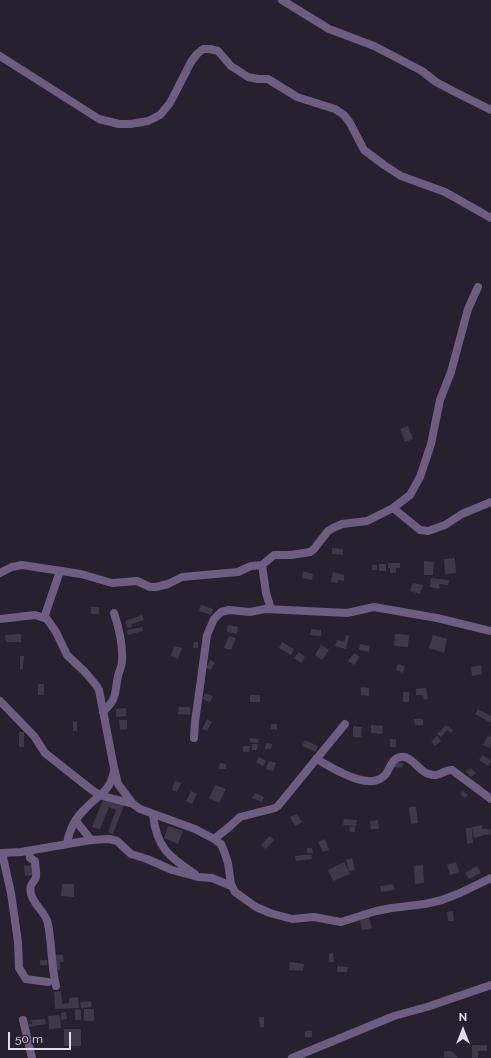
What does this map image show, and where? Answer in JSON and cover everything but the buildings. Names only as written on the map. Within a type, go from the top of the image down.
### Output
[{"type":"street","points":[[282,0],[329,29],[374,46],[422,71],[436,82],[453,92],[491,110]]},
{"type":"street","points":[[0,56],[99,119],[119,124],[131,124],[148,121],[160,115],[170,103],[191,62],[203,49],[210,48],[218,51],[231,66],[248,77],[268,79],[297,97],[335,109],[344,115],[350,122],[364,150],[384,165],[401,176],[445,192],[491,218]]},
{"type":"street","points":[[0,573],[8,568],[18,566],[81,574],[112,583],[137,581],[152,587],[168,584],[182,577],[238,572],[251,566],[262,565],[274,555],[291,555],[310,552],[328,531],[333,528],[342,524],[367,521],[393,508],[410,495],[420,477],[430,444],[440,400],[451,372],[468,309],[478,288]]},
{"type":"street","points":[[393,508],[420,530],[428,532],[445,525],[462,514],[491,502]]},
{"type":"street","points":[[262,565],[266,593],[271,609]]},
{"type":"street","points":[[44,618],[60,571]]},
{"type":"street","points":[[194,738],[205,645],[214,619],[224,611],[250,612],[271,609],[347,613],[374,607],[437,618],[491,632]]},
{"type":"street","points":[[103,712],[112,704],[116,694],[118,674],[122,661],[121,641],[114,613]]},
{"type":"street","points":[[0,619],[32,615],[48,620],[68,655],[96,685],[102,700],[103,712],[118,784],[133,804]]},
{"type":"street","points":[[0,701],[34,736],[49,757],[99,795],[133,804],[152,814],[194,829],[221,844],[228,864],[231,886],[235,892],[256,907],[270,913],[292,919],[314,917],[341,922],[376,911],[442,900],[491,878]]},
{"type":"street","points":[[214,839],[240,817],[278,806],[345,724]]},
{"type":"street","points":[[316,759],[361,781],[372,782],[382,778],[394,761],[398,758],[405,757],[427,774],[437,775],[447,770],[452,770],[491,799]]},
{"type":"street","points":[[67,844],[71,830],[86,807],[110,785],[114,768]]},
{"type":"street","points":[[152,814],[165,852],[198,877]]},
{"type":"street","points":[[76,821],[91,840]]},
{"type":"street","points":[[29,850],[30,858],[35,861],[36,876],[31,885],[32,894],[35,902],[43,912],[48,923],[52,984],[26,979],[19,968],[18,942],[11,894],[1,853],[109,838],[116,841],[134,855],[172,870],[198,877],[219,880],[231,886]]},
{"type":"street","points":[[297,1057],[394,1016],[427,1007],[491,985]]},
{"type":"street","points":[[23,1020],[32,1058]]}]
